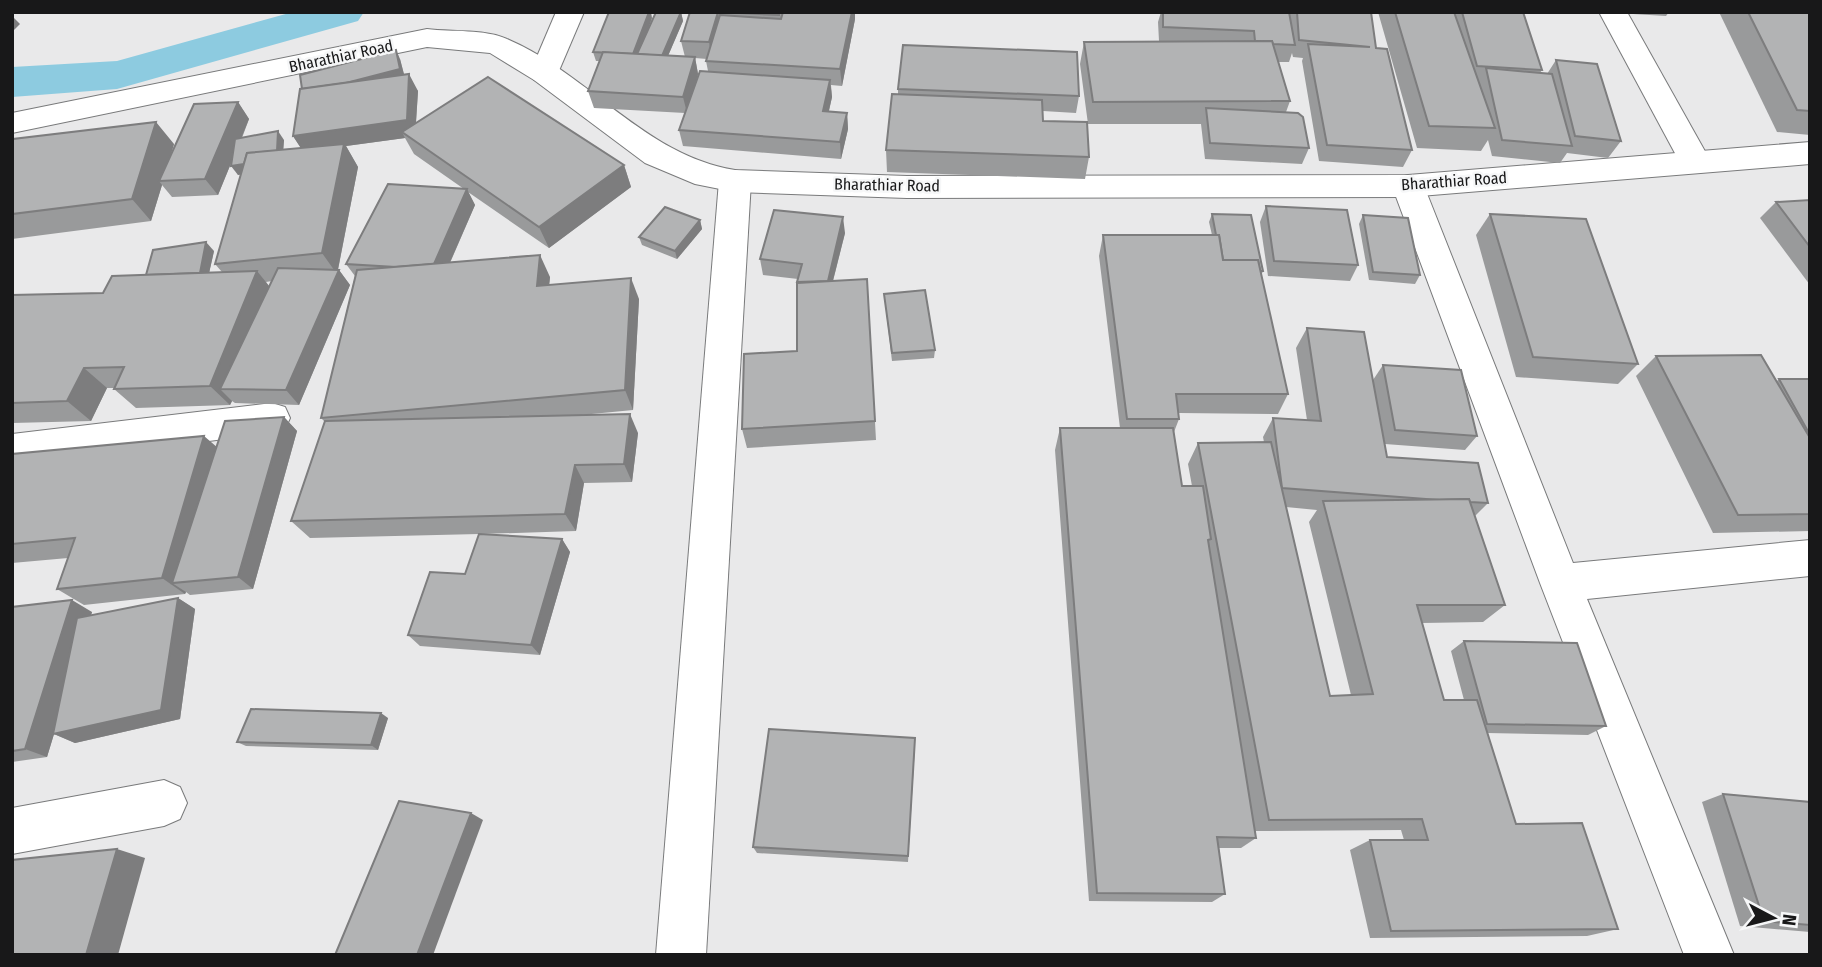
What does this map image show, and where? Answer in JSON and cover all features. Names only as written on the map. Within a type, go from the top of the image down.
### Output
[{"type":"street","points":[[544,73],[570,12]]},
{"type":"street","points":[[1613,12],[1695,162]]},
{"type":"street","name":"Bharathiar Road","points":[[12,123],[427,38],[497,45],[544,73],[656,155],[706,176],[735,181],[907,187],[1408,186],[1810,153]]},
{"type":"street","points":[[681,955],[735,181]]},
{"type":"street","points":[[1408,186],[1560,583],[1709,955]]},
{"type":"street","points":[[12,450],[272,418]]},
{"type":"street","points":[[1560,583],[1810,558]]},
{"type":"street","points":[[12,831],[164,803]]},
{"type":"building","points":[[609,12],[649,12],[633,54],[593,52]]},
{"type":"building","points":[[656,12],[681,12],[662,56],[637,54]]},
{"type":"building","points":[[690,12],[718,12],[709,42],[681,41]]},
{"type":"building","points":[[720,12],[779,12],[779,15]]},
{"type":"building","points":[[783,12],[852,12],[840,69],[706,61],[720,15],[781,19]]},
{"type":"building","points":[[1163,12],[1289,12],[1295,45],[1255,41],[1254,31],[1163,27]]},
{"type":"building","points":[[1297,12],[1371,12],[1376,48],[1387,49],[1412,150],[1327,145],[1308,44],[1370,47],[1299,40]]},
{"type":"building","points":[[1395,12],[1454,12],[1495,128],[1429,126]]},
{"type":"building","points":[[1462,12],[1523,12],[1542,70],[1477,66]]},
{"type":"building","points":[[1748,12],[1810,12],[1810,111],[1797,110]]},
{"type":"building","points":[[1272,41],[1290,101],[1093,102],[1084,42]]},
{"type":"building","points":[[903,45],[1077,52],[1079,96],[898,89]]},
{"type":"building","points":[[396,50],[400,69],[346,83],[302,89],[300,75]]},
{"type":"building","points":[[603,52],[695,57],[683,97],[588,91]]},
{"type":"building","points":[[1556,60],[1597,64],[1621,141],[1575,136]]},
{"type":"building","points":[[1486,68],[1552,74],[1572,146],[1502,140]]},
{"type":"building","points":[[700,71],[830,80],[823,111],[847,113],[840,142],[679,130]]},
{"type":"building","points":[[409,74],[407,120],[293,136],[300,89]]},
{"type":"building","points":[[488,77],[624,165],[539,227],[402,132]]},
{"type":"building","points":[[892,94],[1042,100],[1043,121],[1087,122],[1089,157],[886,150]]},
{"type":"building","points":[[238,102],[205,179],[159,181],[194,104]]},
{"type":"building","points":[[1206,108],[1298,113],[1303,117],[1309,148],[1210,143]]},
{"type":"building","points":[[156,122],[132,199],[12,214],[13,139]]},
{"type":"building","points":[[278,131],[277,151],[247,153],[244,164],[231,166],[235,139]]},
{"type":"building","points":[[344,144],[322,253],[215,264],[247,153]]},
{"type":"building","points":[[388,184],[467,189],[434,264],[396,267],[346,264]]},
{"type":"building","points":[[1810,200],[1810,247],[1776,202]]},
{"type":"building","points":[[1266,206],[1347,210],[1358,265],[1274,261]]},
{"type":"building","points":[[665,207],[700,220],[675,251],[639,237]]},
{"type":"building","points":[[774,210],[843,217],[828,281],[797,282],[802,264],[760,259]]},
{"type":"building","points":[[1212,214],[1251,215],[1263,271],[1260,271],[1258,260],[1223,260]]},
{"type":"building","points":[[1490,214],[1586,219],[1638,364],[1533,357]]},
{"type":"building","points":[[1363,215],[1408,218],[1420,275],[1373,272]]},
{"type":"building","points":[[1103,235],[1219,235],[1223,260],[1258,260],[1288,394],[1176,394],[1179,419],[1127,419]]},
{"type":"building","points":[[206,242],[200,273],[146,275],[153,250]]},
{"type":"building","points":[[540,255],[537,286],[631,278],[625,390],[321,418],[357,270]]},
{"type":"building","points":[[278,268],[339,270],[286,390],[220,389]]},
{"type":"building","points":[[257,271],[210,386],[114,389],[124,367],[84,368],[67,401],[12,403],[12,295],[103,293],[112,276]]},
{"type":"building","points":[[867,279],[875,421],[742,429],[744,354],[797,351],[797,283]]},
{"type":"building","points":[[925,290],[935,350],[892,353],[884,294]]},
{"type":"building","points":[[1307,328],[1364,332],[1387,457],[1478,463],[1488,503],[1470,502],[1469,499],[1439,500],[1282,488],[1273,418],[1321,421]]},
{"type":"building","points":[[1761,355],[1810,438],[1810,514],[1738,515],[1656,356]]},
{"type":"building","points":[[1383,365],[1461,370],[1477,436],[1395,430]]},
{"type":"building","points":[[1779,379],[1810,379],[1810,435]]},
{"type":"building","points":[[630,414],[624,464],[575,465],[565,514],[291,521],[325,421]]},
{"type":"building","points":[[284,417],[238,577],[172,583],[225,421]]},
{"type":"building","points":[[1060,428],[1173,428],[1182,486],[1203,486],[1211,539],[1208,540],[1256,838],[1217,837],[1225,894],[1097,893]]},
{"type":"building","points":[[204,436],[162,578],[57,589],[75,538],[12,544],[12,454]]},
{"type":"building","points":[[1271,442],[1330,696],[1373,694],[1323,501],[1469,499],[1505,605],[1417,605],[1444,700],[1477,700],[1516,824],[1582,823],[1618,929],[1391,931],[1370,840],[1428,840],[1422,819],[1269,820],[1198,443]]},
{"type":"building","points":[[479,534],[562,539],[531,645],[408,635],[430,572],[465,574]]},
{"type":"building","points":[[178,598],[161,710],[53,734],[77,618]]},
{"type":"building","points":[[72,600],[25,749],[12,751],[12,607]]},
{"type":"building","points":[[1464,641],[1577,643],[1606,726],[1487,724]]},
{"type":"building","points":[[251,709],[381,713],[371,745],[237,742]]},
{"type":"building","points":[[769,729],[915,738],[908,856],[753,847]]},
{"type":"building","points":[[1723,794],[1810,802],[1810,925],[1764,921]]},
{"type":"building","points":[[399,801],[471,813],[417,955],[335,955]]},
{"type":"building","points":[[117,849],[86,955],[12,955],[12,860]]},
{"type":"waterway","points":[[12,82],[117,75],[343,12]]}]
